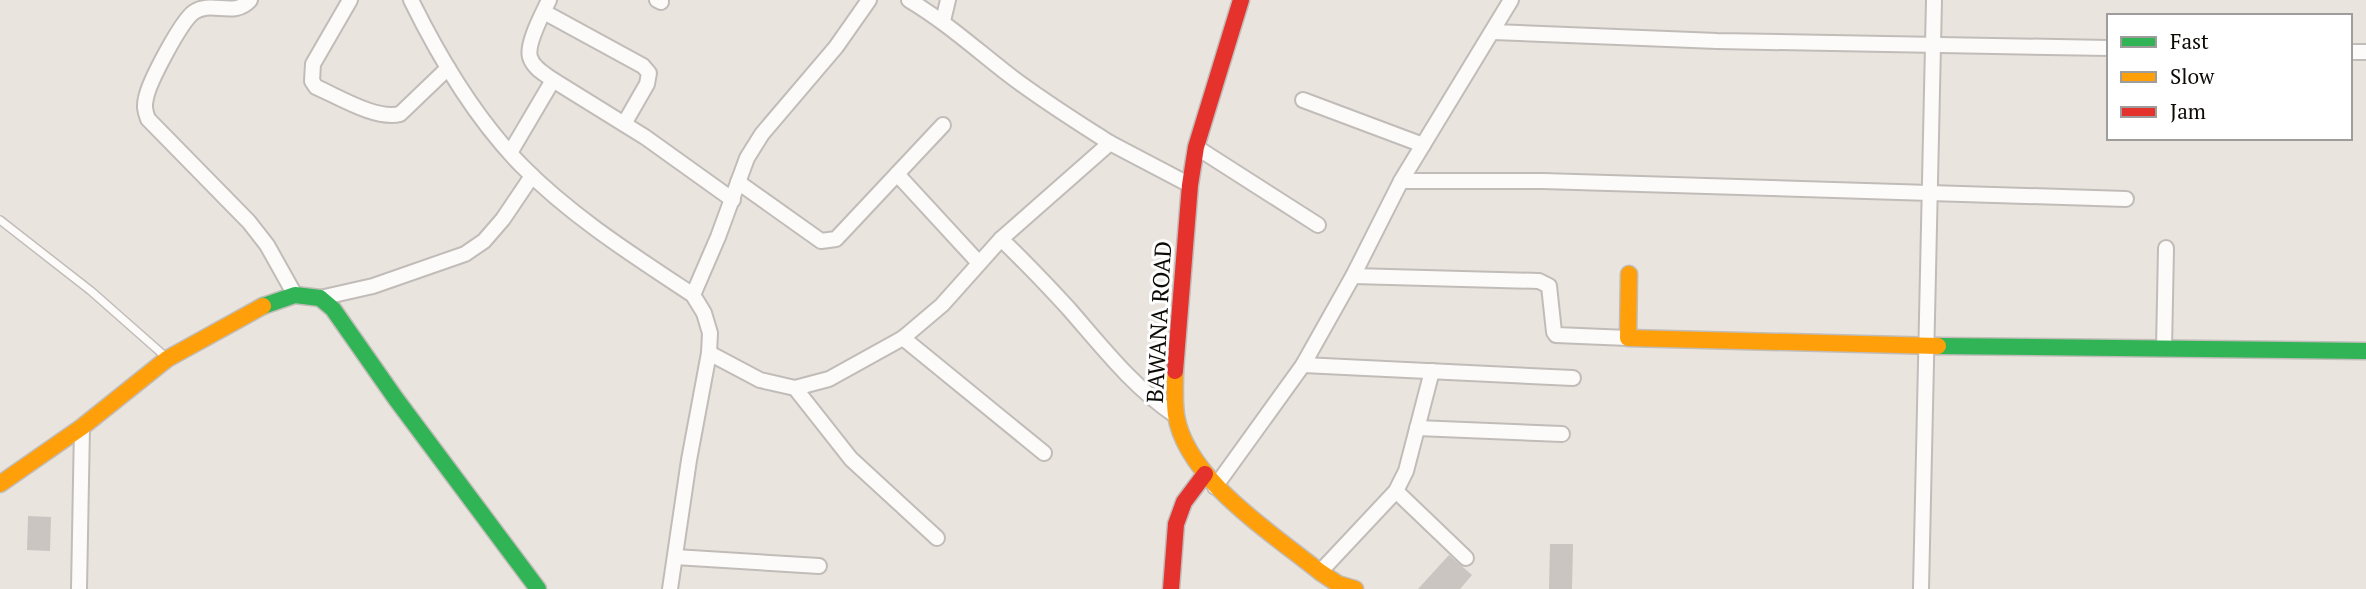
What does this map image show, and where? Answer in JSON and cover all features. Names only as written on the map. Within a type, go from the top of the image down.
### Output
[{"type":"street","points":[[250,0],[234,9],[204,7],[192,13],[151,81],[144,108],[148,119],[249,222],[267,245],[295,295]]},
{"type":"street","points":[[350,0],[313,64],[312,81],[316,87],[379,114],[391,116],[400,114],[448,68]]},
{"type":"street","points":[[411,0],[432,43],[470,103],[510,153],[562,202],[693,295],[704,313],[710,334],[709,353],[693,434],[670,589]]},
{"type":"street","points":[[693,295],[733,200],[747,158],[762,134],[836,47],[869,0]]},
{"type":"street","points":[[909,0],[943,20],[1033,92],[1110,143],[1190,185]]},
{"type":"street","points":[[943,20],[948,0]]},
{"type":"street","name":"BAWANA ROAD","points":[[1241,0],[1196,147],[1190,185],[1175,369],[1177,416],[1192,457],[1215,487],[1338,587],[1355,589]]},
{"type":"street","points":[[1215,487],[1303,365],[1353,276],[1401,181],[1511,0]]},
{"type":"street","points":[[1921,589],[1934,0]]},
{"type":"street","points":[[624,124],[647,84],[649,73],[643,66],[546,6],[530,46],[530,57],[537,68],[624,124],[733,200]]},
{"type":"street","points":[[1493,32],[1717,41],[2107,48]]},
{"type":"street","points":[[510,153],[553,80]]},
{"type":"street","points":[[1303,100],[1423,145]]},
{"type":"street","points":[[738,182],[821,241],[828,242],[836,239],[943,125]]},
{"type":"street","points":[[709,353],[760,380],[795,387],[829,379],[903,338],[942,304],[1001,239],[1110,143]]},
{"type":"street","points":[[1196,147],[1318,225]]},
{"type":"street","points":[[897,174],[979,263]]},
{"type":"street","points":[[0,484],[82,427],[167,359],[268,303],[295,295],[320,298],[373,285],[465,254],[484,241],[503,219],[532,176]]},
{"type":"street","points":[[1401,181],[1543,181],[2126,200]]},
{"type":"street","points":[[1001,239],[1037,274],[1127,377],[1150,398],[1177,416]]},
{"type":"street","points":[[2164,349],[2166,248]]},
{"type":"street","points":[[1628,338],[1629,274]]},
{"type":"street","points":[[1353,276],[1539,281],[1549,286],[1556,335],[1925,346],[2366,351]]},
{"type":"street","points":[[320,298],[333,309],[396,399],[538,589]]},
{"type":"street","points":[[903,338],[1044,453]]},
{"type":"street","points":[[1303,365],[1573,378]]},
{"type":"street","points":[[1320,572],[1396,492],[1406,471],[1432,371]]},
{"type":"street","points":[[795,387],[851,459],[937,538]]},
{"type":"street","points":[[79,589],[82,427]]},
{"type":"street","points":[[1416,428],[1562,434]]},
{"type":"street","points":[[1171,589],[1177,524],[1184,502],[1205,474]]},
{"type":"street","points":[[1396,492],[1466,558]]},
{"type":"street","points":[[675,556],[819,566]]},
{"type":"lane","points":[[0,220],[91,291],[167,359]]},
{"type":"building","points":[[28,516],[51,517],[50,551],[27,550]]},
{"type":"building","points":[[1550,544],[1573,544],[1572,589],[1549,589]]},
{"type":"building","points":[[1449,555],[1472,575],[1460,589],[1418,589]]},
{"type":"traffic: fast","points":[[263,306],[295,295],[320,298],[333,309],[396,399],[538,589]]},
{"type":"traffic: fast","points":[[1938,346],[2366,351]]},
{"type":"traffic: slow","points":[[1629,274],[1628,338],[1938,346]]},
{"type":"traffic: slow","points":[[0,484],[82,427],[167,359],[263,306]]},
{"type":"traffic: slow","points":[[1175,371],[1176,415],[1183,439],[1213,483],[1256,522],[1320,572],[1338,584],[1355,589]]},
{"type":"traffic: jam","points":[[1175,371],[1190,185],[1196,147],[1241,0]]},
{"type":"traffic: jam","points":[[1171,589],[1176,524],[1184,502],[1205,474]]}]
